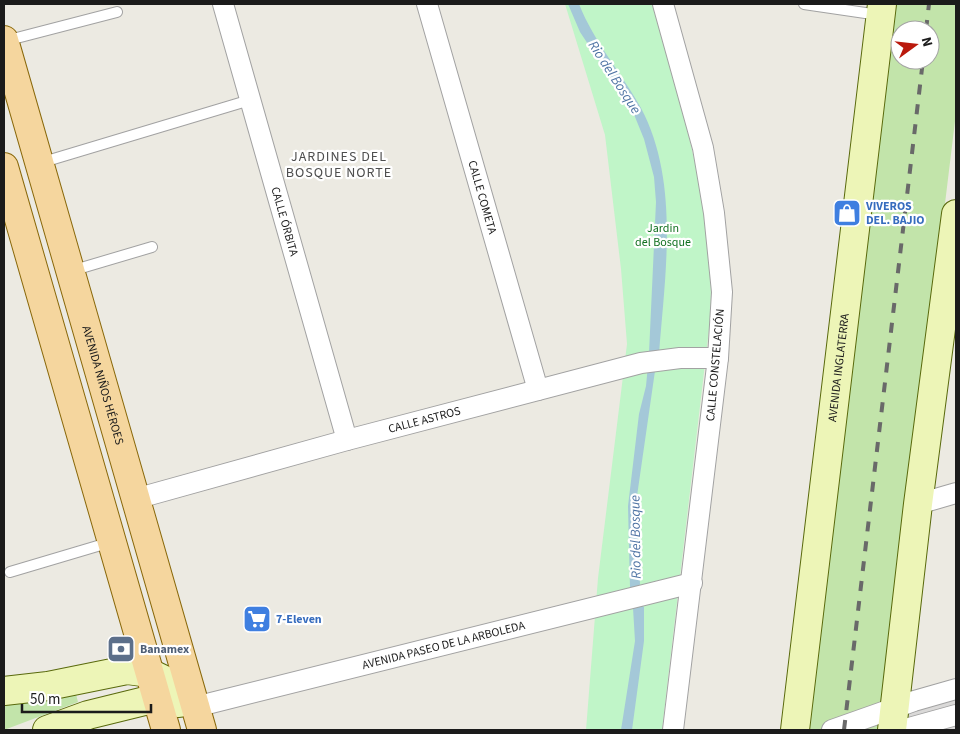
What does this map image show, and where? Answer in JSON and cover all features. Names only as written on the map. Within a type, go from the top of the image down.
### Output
[{"type":"main road","name":"AVENIDA NIÑOS HÉROES","points":[[4,41],[198,718]]},
{"type":"main road","points":[[4,167],[166,730]]},
{"type":"street","name":"CALLE ÓRBITA","points":[[223,4],[347,440]]},
{"type":"street","name":"CALLE COMETA","points":[[427,4],[538,390]]},
{"type":"street","name":"CALLE CONSTELACIÓN","points":[[663,4],[703,148],[722,292],[718,358],[673,730]]},
{"type":"street","name":"AVENIDA INGLATERRA","points":[[795,730],[881,9]]},
{"type":"street","points":[[896,723],[918,504],[949,327],[956,214]]},
{"type":"street","name":"CALLE ASTROS","points":[[135,499],[347,440],[641,363],[680,358],[718,358]]},
{"type":"street","points":[[918,504],[956,493]]},
{"type":"street","name":"AVENIDA PASEO DE LA ARBOLEDA","points":[[4,691],[48,686],[117,671],[154,685],[198,718],[692,583]]},
{"type":"street","name":"AVENIDA PASEO DE LA ARBOLEDA","points":[[47,730],[80,718],[154,685]]},
{"type":"street","points":[[896,723],[956,689]]},
{"type":"street","points":[[832,730],[956,715]]},
{"type":"lane","points":[[804,4],[881,9]]},
{"type":"lane","points":[[4,41],[117,12]]},
{"type":"lane","points":[[39,163],[250,100]]},
{"type":"lane","points":[[70,272],[152,247]]},
{"type":"lane","points":[[10,572],[112,542]]},
{"type":"shaded area","points":[[956,700],[956,730],[848,730]]},
{"type":"green space","name":"Jardin del Bosque","points":[[565,4],[652,4],[685,121],[702,200],[708,240],[711,280],[710,321],[662,730],[586,730],[598,578],[627,344],[621,269],[605,135]]},
{"type":"green space","points":[[893,4],[956,4],[956,113],[881,730],[807,730],[890,29],[890,70],[940,70],[940,20],[891,20]]},
{"type":"green space","points":[[75,690],[78,702],[4,730],[4,700]]},
{"type":"water","name":"Rio del Bosque","points":[[568,4],[579,4],[592,31],[641,108],[653,137],[661,166],[667,229],[659,354],[649,353],[656,202],[654,177],[644,139],[633,112],[580,32]]},
{"type":"water","name":"Rio del Bosque","points":[[656,364],[636,503],[640,584],[637,593],[630,587],[628,506],[639,414],[646,386],[648,365]]},
{"type":"water","points":[[638,603],[644,607],[644,641],[632,730],[621,730],[635,641],[633,608]]},
{"type":"railway","points":[[927,20],[929,4]]},
{"type":"railway","points":[[844,730],[922,70]]},
{"type":"place","name":"VIVEROS DEL. BAJIO","points":[[847,213]]},
{"type":"place","name":"7-Eleven","points":[[257,619]]},
{"type":"place","name":"Banamex","points":[[121,649]]},
{"type":"district","name":"JARDINES DEL BOSQUE NORTE","points":[[339,164]]}]
